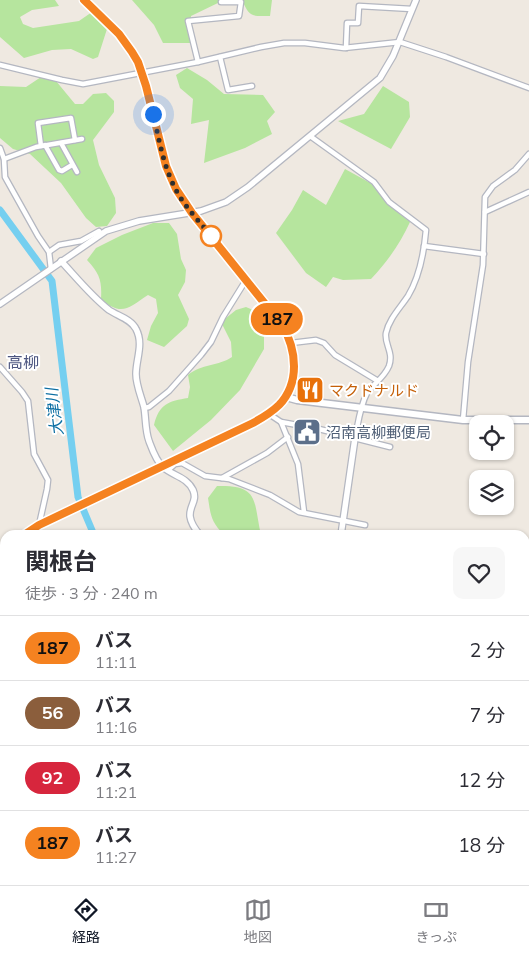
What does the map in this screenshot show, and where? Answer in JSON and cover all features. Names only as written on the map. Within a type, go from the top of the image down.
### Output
[{"type":"main road","points":[[37,529],[87,502],[269,414],[286,397],[295,368],[291,343],[282,325],[192,213],[176,189],[166,166],[142,72],[132,52],[123,39],[84,0]]},
{"type":"main road","points":[[286,397],[297,400],[463,420],[529,420]]},
{"type":"street","points":[[0,304],[101,234],[126,224],[192,213],[226,202],[248,186],[380,78],[400,42],[416,0]]},
{"type":"street","points":[[198,62],[188,21],[238,16],[241,2],[221,2]]},
{"type":"street","points":[[346,48],[347,23],[358,24],[359,6],[412,9]]},
{"type":"street","points":[[0,65],[83,84],[198,62],[254,48],[284,44],[305,43],[346,48],[400,42],[529,88]]},
{"type":"street","points":[[220,57],[228,90],[252,86]]},
{"type":"street","points":[[72,165],[62,171],[59,170],[43,145],[38,123],[71,118],[75,140]]},
{"type":"street","points":[[310,136],[374,182],[389,202],[426,230],[422,260],[415,282],[386,332],[386,339],[391,352],[384,376],[368,392],[362,408],[355,438],[342,530]]},
{"type":"street","points":[[4,159],[43,145],[82,139]]},
{"type":"street","points":[[61,143],[77,172]]},
{"type":"street","points":[[0,148],[4,159],[5,177],[49,252],[50,269]]},
{"type":"street","points":[[463,420],[468,362],[484,254],[485,197],[529,154]]},
{"type":"street","points":[[485,212],[529,192]]},
{"type":"street","points":[[49,252],[59,245],[81,241],[98,231],[101,234]]},
{"type":"street","points":[[424,246],[484,254]]},
{"type":"street","points":[[61,260],[109,310],[130,322],[136,329],[140,343],[136,377],[144,408],[148,438],[161,466],[184,478],[192,489],[194,498],[189,518],[196,530]]},
{"type":"street","points":[[144,408],[149,407],[169,390],[201,355],[211,342],[246,280]]},
{"type":"street","points":[[291,343],[316,340],[324,343],[335,355],[378,382]]},
{"type":"street","points":[[0,367],[28,401],[34,454],[47,476],[47,489],[37,529]]},
{"type":"street","points":[[269,414],[282,422],[390,447]]},
{"type":"street","points":[[282,422],[298,464],[304,512]]},
{"type":"street","points":[[222,478],[267,453],[288,437]]},
{"type":"street","points":[[168,470],[179,463],[205,476],[222,478],[270,495],[299,512],[365,526]]},
{"type":"green space","points":[[0,0],[55,0],[59,6],[32,10],[20,17],[23,24],[33,28],[79,21],[92,12],[107,29],[98,57],[93,59],[71,49],[52,50],[24,58],[0,37]]},
{"type":"green space","points":[[132,0],[230,0],[220,2],[191,16],[191,43],[163,43],[154,25]]},
{"type":"green space","points":[[242,0],[272,0],[270,16],[252,15]]},
{"type":"green space","points":[[187,68],[207,80],[224,94],[263,95],[275,112],[267,121],[272,134],[245,148],[204,163],[209,120],[191,124],[193,99],[180,88],[176,75]]},
{"type":"green space","points":[[41,77],[56,81],[75,104],[83,104],[93,94],[106,93],[114,101],[114,112],[93,140],[99,165],[115,198],[116,213],[107,226],[96,227],[86,218],[61,183],[30,154],[13,149],[0,138],[0,86],[26,87]]},
{"type":"green space","points":[[383,86],[409,102],[410,117],[391,149],[338,121],[364,114]]},
{"type":"green space","points":[[345,169],[374,185],[389,205],[410,222],[393,252],[371,279],[343,280],[333,277],[326,287],[306,273],[276,233],[303,190],[326,205]]},
{"type":"green space","points":[[153,223],[169,223],[177,234],[181,259],[186,270],[185,282],[178,295],[189,319],[187,326],[164,347],[147,340],[151,326],[158,313],[156,299],[148,295],[125,309],[114,308],[108,305],[101,299],[99,278],[95,269],[87,260],[96,248]]},
{"type":"green space","points":[[246,307],[260,313],[264,329],[264,349],[240,390],[211,420],[173,451],[154,425],[159,412],[170,402],[188,398],[190,387],[188,375],[193,371],[232,357],[231,342],[221,322],[236,310]]},
{"type":"green space","points":[[217,486],[231,486],[248,492],[255,504],[260,530],[220,530],[212,518],[208,498]]},
{"type":"waterway","name":"大津川","points":[[0,210],[52,281],[78,497],[92,530]]},
{"type":"bus line","name":"187","points":[[32,530],[269,414],[286,397],[295,368],[291,343],[282,325],[192,213],[176,189],[166,166],[138,62],[119,34],[84,0]]},
{"type":"place","name":"マクドナルド","points":[[310,390]]},
{"type":"place","name":"沼南高柳郵便局","points":[[307,432]]},
{"type":"district","name":"高柳","points":[[23,362]]},
{"type":"route","points":[[153,114],[170,177],[192,213],[211,236]]}]
